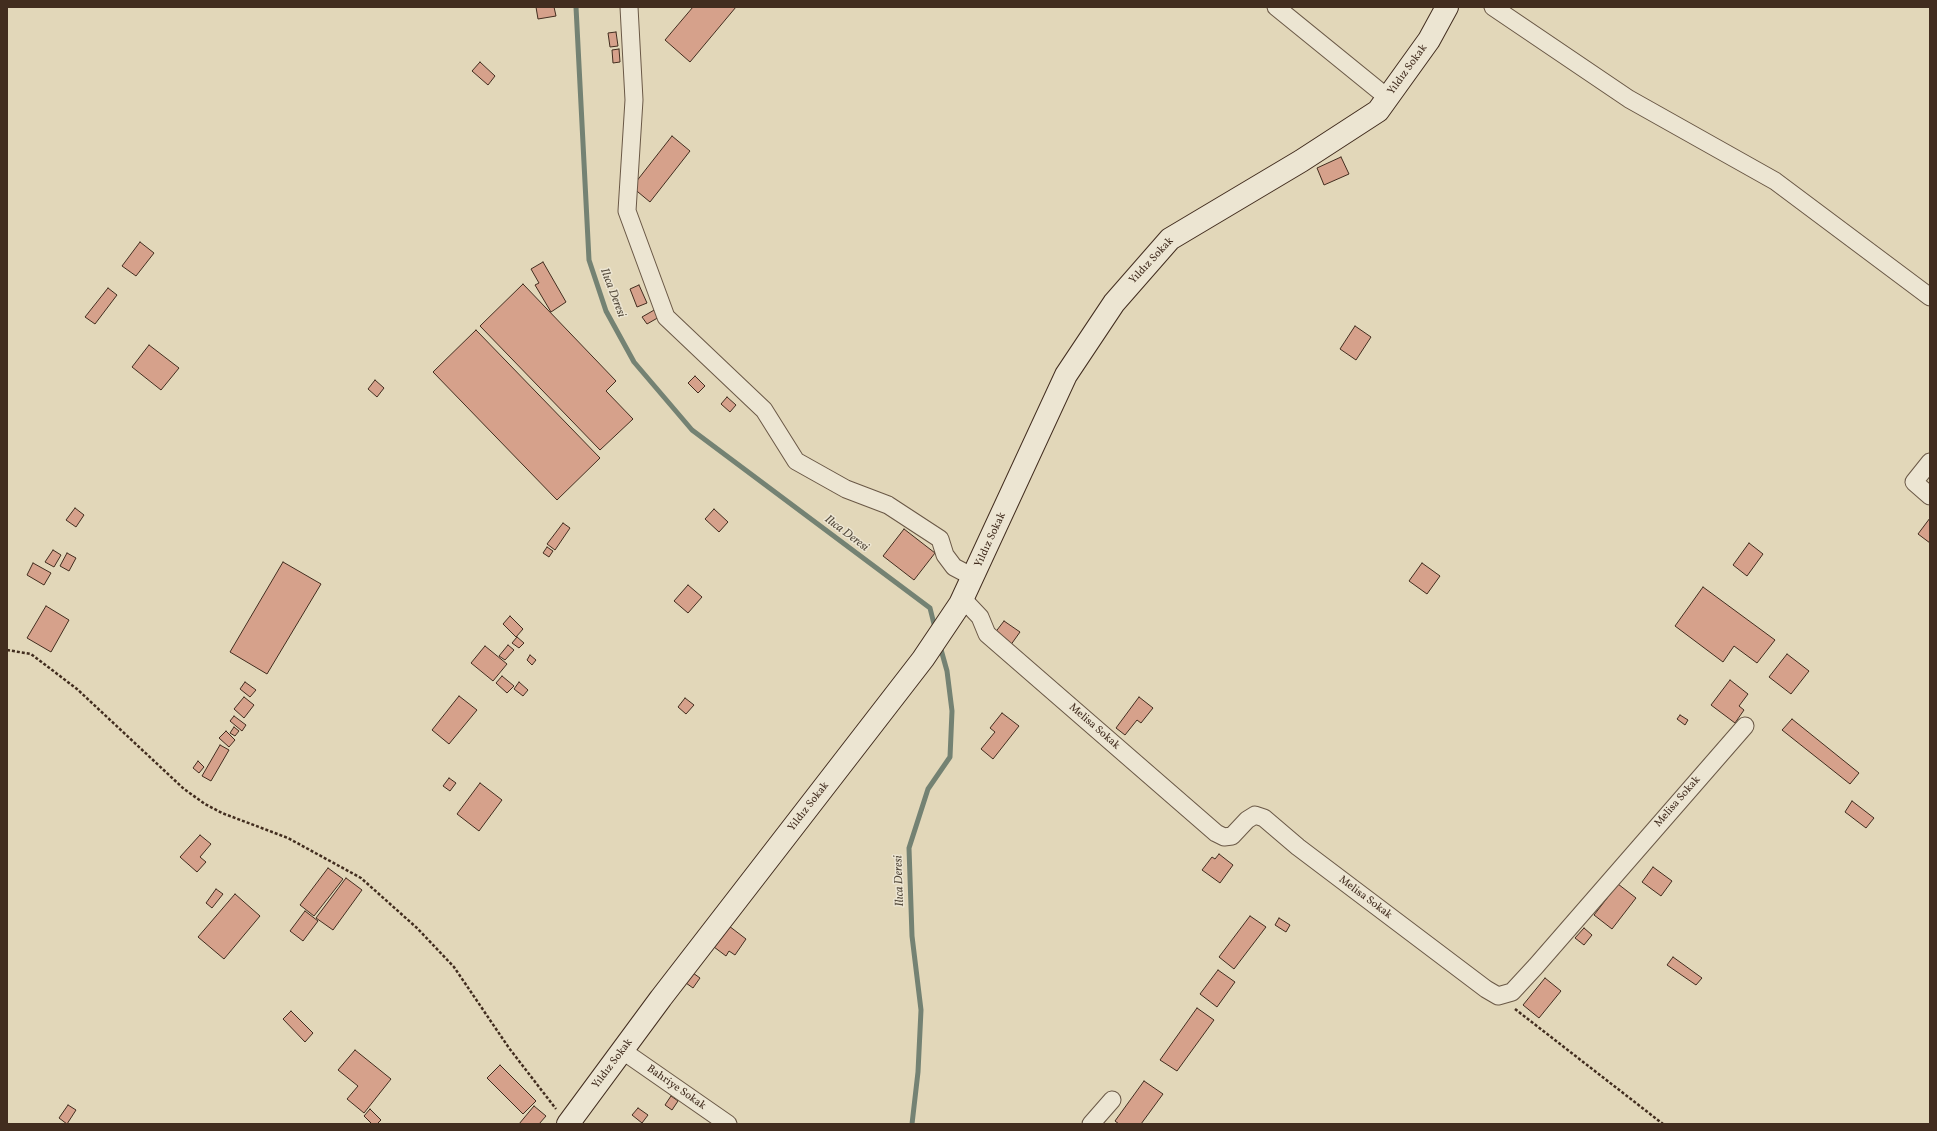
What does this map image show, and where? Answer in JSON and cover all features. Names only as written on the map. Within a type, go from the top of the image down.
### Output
[{"type":"street","points":[[629,7],[634,100],[627,211],[666,317],[764,410],[796,462],[846,489],[888,505],[940,539],[945,555],[954,567],[973,577]]},
{"type":"street","points":[[1276,7],[1388,98]]},
{"type":"street","name":"Yıldız Sokak","points":[[569,1124],[666,992],[923,659],[961,602],[1066,375],[1114,304],[1170,239],[1301,161],[1378,111],[1429,40],[1447,7]]},
{"type":"street","points":[[1493,7],[1629,98],[1775,181],[1930,297]]},
{"type":"street","points":[[1930,462],[1914,482],[1930,496]]},
{"type":"street","name":"Melisa Sokak","points":[[961,602],[980,618],[987,634],[1216,833],[1224,837],[1232,836],[1247,820],[1255,815],[1264,818],[1298,847],[1486,989],[1498,996],[1512,992],[1536,966],[1745,726]]},
{"type":"street","name":"Bahriye Sokak","points":[[623,1051],[728,1124]]},
{"type":"street","points":[[1091,1124],[1112,1100]]},
{"type":"path","points":[[7,650],[30,654],[77,689],[184,789],[205,804],[222,813],[288,838],[361,878],[417,928],[454,967],[522,1065],[569,1124]]},
{"type":"path","points":[[1504,994],[1512,1007],[1663,1124]]},
{"type":"building","points":[[536,7],[554,7],[556,16],[538,19]]},
{"type":"building","points":[[693,7],[736,7],[690,62],[665,40]]},
{"type":"building","points":[[616,32],[618,46],[610,47],[608,33]]},
{"type":"building","points":[[619,49],[620,62],[613,63],[612,50]]},
{"type":"building","points":[[480,62],[495,76],[488,85],[472,71]]},
{"type":"building","points":[[672,136],[690,151],[650,202],[632,187]]},
{"type":"building","points":[[1341,157],[1349,174],[1324,185],[1317,168]]},
{"type":"building","points":[[140,242],[154,253],[136,276],[122,266]]},
{"type":"building","points":[[543,262],[566,302],[551,312],[535,285],[539,283],[531,269]]},
{"type":"building","points":[[523,284],[616,381],[606,391],[633,419],[600,450],[480,326]]},
{"type":"building","points":[[639,285],[647,303],[637,307],[630,289]]},
{"type":"building","points":[[108,288],[117,295],[95,324],[85,317]]},
{"type":"building","points":[[656,309],[661,316],[647,324],[642,317]]},
{"type":"building","points":[[1355,326],[1371,337],[1356,360],[1340,349]]},
{"type":"building","points":[[476,330],[600,458],[557,500],[433,372]]},
{"type":"building","points":[[149,345],[179,368],[161,390],[132,367]]},
{"type":"building","points":[[695,376],[705,386],[698,393],[688,383]]},
{"type":"building","points":[[375,380],[384,388],[377,397],[368,389]]},
{"type":"building","points":[[727,397],[736,405],[730,412],[721,404]]},
{"type":"building","points":[[75,508],[84,515],[76,527],[66,520]]},
{"type":"building","points":[[714,509],[728,522],[719,532],[705,519]]},
{"type":"building","points":[[1930,518],[1930,543],[1918,534]]},
{"type":"building","points":[[563,523],[570,528],[555,550],[547,544]]},
{"type":"building","points":[[904,529],[935,553],[914,580],[883,556]]},
{"type":"building","points":[[1749,543],[1763,554],[1747,576],[1733,565]]},
{"type":"building","points":[[547,547],[553,551],[549,557],[543,553]]},
{"type":"building","points":[[53,550],[61,555],[54,567],[45,562]]},
{"type":"building","points":[[67,553],[76,558],[69,571],[60,566]]},
{"type":"building","points":[[283,562],[321,584],[267,674],[230,652]]},
{"type":"building","points":[[33,563],[51,573],[44,585],[27,575]]},
{"type":"building","points":[[1422,563],[1440,576],[1427,594],[1409,581]]},
{"type":"building","points":[[688,585],[702,597],[688,613],[674,601]]},
{"type":"building","points":[[1703,587],[1775,640],[1757,663],[1734,646],[1723,662],[1675,626]]},
{"type":"building","points":[[46,606],[69,620],[51,652],[27,638]]},
{"type":"building","points":[[510,616],[523,629],[516,637],[503,624]]},
{"type":"building","points":[[1004,621],[1020,632],[1010,646],[994,634]]},
{"type":"building","points":[[517,637],[524,643],[519,648],[512,643]]},
{"type":"building","points":[[508,645],[514,650],[505,660],[499,656]]},
{"type":"building","points":[[485,646],[507,664],[493,681],[471,663]]},
{"type":"building","points":[[1787,654],[1809,671],[1791,694],[1769,677]]},
{"type":"building","points":[[530,655],[536,660],[532,665],[527,660]]},
{"type":"building","points":[[502,676],[514,686],[507,693],[496,683]]},
{"type":"building","points":[[1730,680],[1748,694],[1739,706],[1744,710],[1735,723],[1711,705]]},
{"type":"building","points":[[245,682],[256,690],[250,697],[240,689]]},
{"type":"building","points":[[519,682],[528,690],[523,696],[514,689]]},
{"type":"building","points":[[459,696],[477,710],[449,744],[432,730]]},
{"type":"building","points":[[244,697],[254,705],[244,718],[234,709]]},
{"type":"building","points":[[1139,697],[1153,708],[1141,723],[1137,720],[1125,735],[1116,728]]},
{"type":"building","points":[[685,698],[694,705],[686,714],[678,707]]},
{"type":"building","points":[[1002,713],[1019,726],[993,759],[981,749],[995,732],[990,728]]},
{"type":"building","points":[[1680,715],[1688,720],[1685,725],[1677,719]]},
{"type":"building","points":[[234,716],[246,725],[242,731],[230,721]]},
{"type":"building","points":[[1792,719],[1859,773],[1850,784],[1782,730]]},
{"type":"building","points":[[234,727],[239,731],[235,736],[230,733]]},
{"type":"building","points":[[226,731],[235,740],[229,747],[219,738]]},
{"type":"building","points":[[220,745],[229,750],[211,781],[202,776]]},
{"type":"building","points":[[198,761],[204,767],[199,773],[193,768]]},
{"type":"building","points":[[449,778],[456,783],[450,791],[443,786]]},
{"type":"building","points":[[480,783],[502,800],[479,831],[457,814]]},
{"type":"building","points":[[1852,801],[1874,818],[1866,828],[1845,812]]},
{"type":"building","points":[[200,835],[211,844],[200,857],[206,862],[197,872],[180,857]]},
{"type":"building","points":[[1219,854],[1233,865],[1220,883],[1202,870],[1212,857],[1215,859]]},
{"type":"building","points":[[1653,867],[1672,881],[1661,896],[1642,882]]},
{"type":"building","points":[[328,868],[343,879],[314,916],[300,905]]},
{"type":"building","points":[[346,878],[362,890],[333,930],[316,918]]},
{"type":"building","points":[[1618,884],[1636,898],[1612,929],[1594,915]]},
{"type":"building","points":[[216,889],[223,894],[212,908],[206,903]]},
{"type":"building","points":[[235,894],[260,916],[224,959],[198,937]]},
{"type":"building","points":[[305,911],[318,921],[303,941],[290,931]]},
{"type":"building","points":[[1250,916],[1266,927],[1234,969],[1219,957]]},
{"type":"building","points":[[1279,918],[1290,925],[1286,932],[1275,925]]},
{"type":"building","points":[[729,926],[746,939],[735,955],[729,951],[726,956],[714,947]]},
{"type":"building","points":[[1584,928],[1592,935],[1584,945],[1575,938]]},
{"type":"building","points":[[1673,957],[1702,978],[1696,985],[1667,965]]},
{"type":"building","points":[[1218,970],[1235,982],[1217,1007],[1200,994]]},
{"type":"building","points":[[693,973],[700,978],[693,988],[686,983]]},
{"type":"building","points":[[1545,978],[1561,991],[1539,1018],[1523,1005]]},
{"type":"building","points":[[1197,1008],[1214,1020],[1177,1071],[1160,1060]]},
{"type":"building","points":[[291,1011],[313,1033],[305,1042],[283,1019]]},
{"type":"building","points":[[355,1050],[391,1079],[364,1113],[347,1099],[358,1086],[338,1070]]},
{"type":"building","points":[[500,1065],[536,1101],[523,1114],[487,1078]]},
{"type":"building","points":[[1144,1081],[1163,1094],[1141,1124],[1119,1124],[1115,1121]]},
{"type":"building","points":[[671,1096],[678,1101],[672,1110],[665,1105]]},
{"type":"building","points":[[68,1105],[76,1110],[67,1124],[59,1118]]},
{"type":"building","points":[[534,1106],[546,1116],[539,1124],[519,1124]]},
{"type":"building","points":[[638,1108],[648,1115],[642,1123],[632,1115]]},
{"type":"building","points":[[370,1109],[381,1120],[377,1124],[372,1124],[364,1116]]},
{"type":"waterway","name":"Ilıca Deresi","points":[[576,7],[589,260],[606,311],[634,362],[692,430],[930,608],[935,628]]},
{"type":"waterway","name":"Ilıca Deresi","points":[[912,1124],[918,1072],[921,1010],[912,936],[909,848],[928,789],[950,757],[952,711],[947,671],[940,646]]}]
